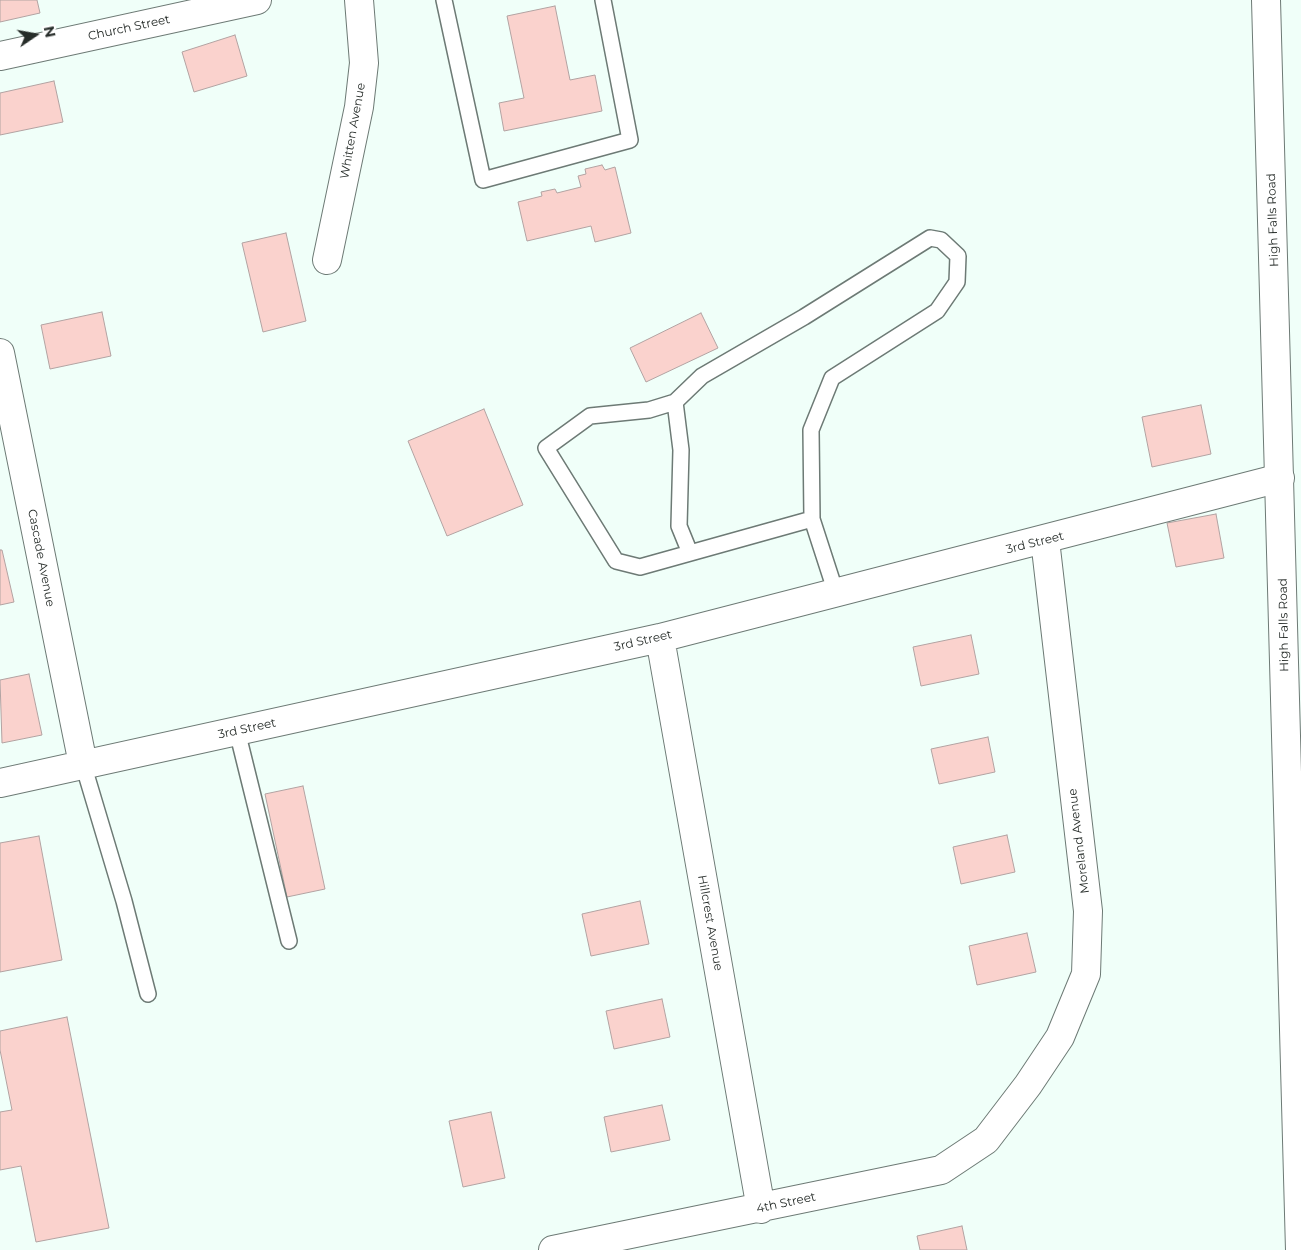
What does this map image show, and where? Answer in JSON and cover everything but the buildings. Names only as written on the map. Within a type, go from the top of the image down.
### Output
[{"type":"street","name":"Church Street","points":[[0,56],[257,0]]},
{"type":"street","name":"Whitten Avenue","points":[[327,260],[360,107],[364,63],[359,0]]},
{"type":"street","name":"High Falls Road","points":[[1266,0],[1300,1250]]},
{"type":"street","name":"Cascade Avenue","points":[[0,353],[83,764]]},
{"type":"street","name":"3rd Street","points":[[0,783],[660,638],[1280,478]]},
{"type":"street","name":"Moreland Avenue","points":[[1001,1120],[1060,1037],[1086,974],[1088,911],[1045,540]]},
{"type":"street","name":"Hillcrest Avenue","points":[[660,638],[761,1209]]},
{"type":"street","name":"4th Street","points":[[553,1250],[761,1209],[941,1170],[986,1140],[1001,1120]]},
{"type":"lane","points":[[444,0],[483,180],[630,140],[603,0]]},
{"type":"lane","points":[[812,519],[640,567],[616,561],[546,448],[590,416],[649,410],[675,402],[702,376],[804,317],[930,238],[941,240],[958,256],[957,282],[937,311],[832,378],[811,430],[812,519],[836,593]]},
{"type":"lane","points":[[675,402],[681,450],[679,526],[690,553]]},
{"type":"lane","points":[[237,731],[289,941]]},
{"type":"lane","points":[[83,764],[124,901],[148,994]]}]
